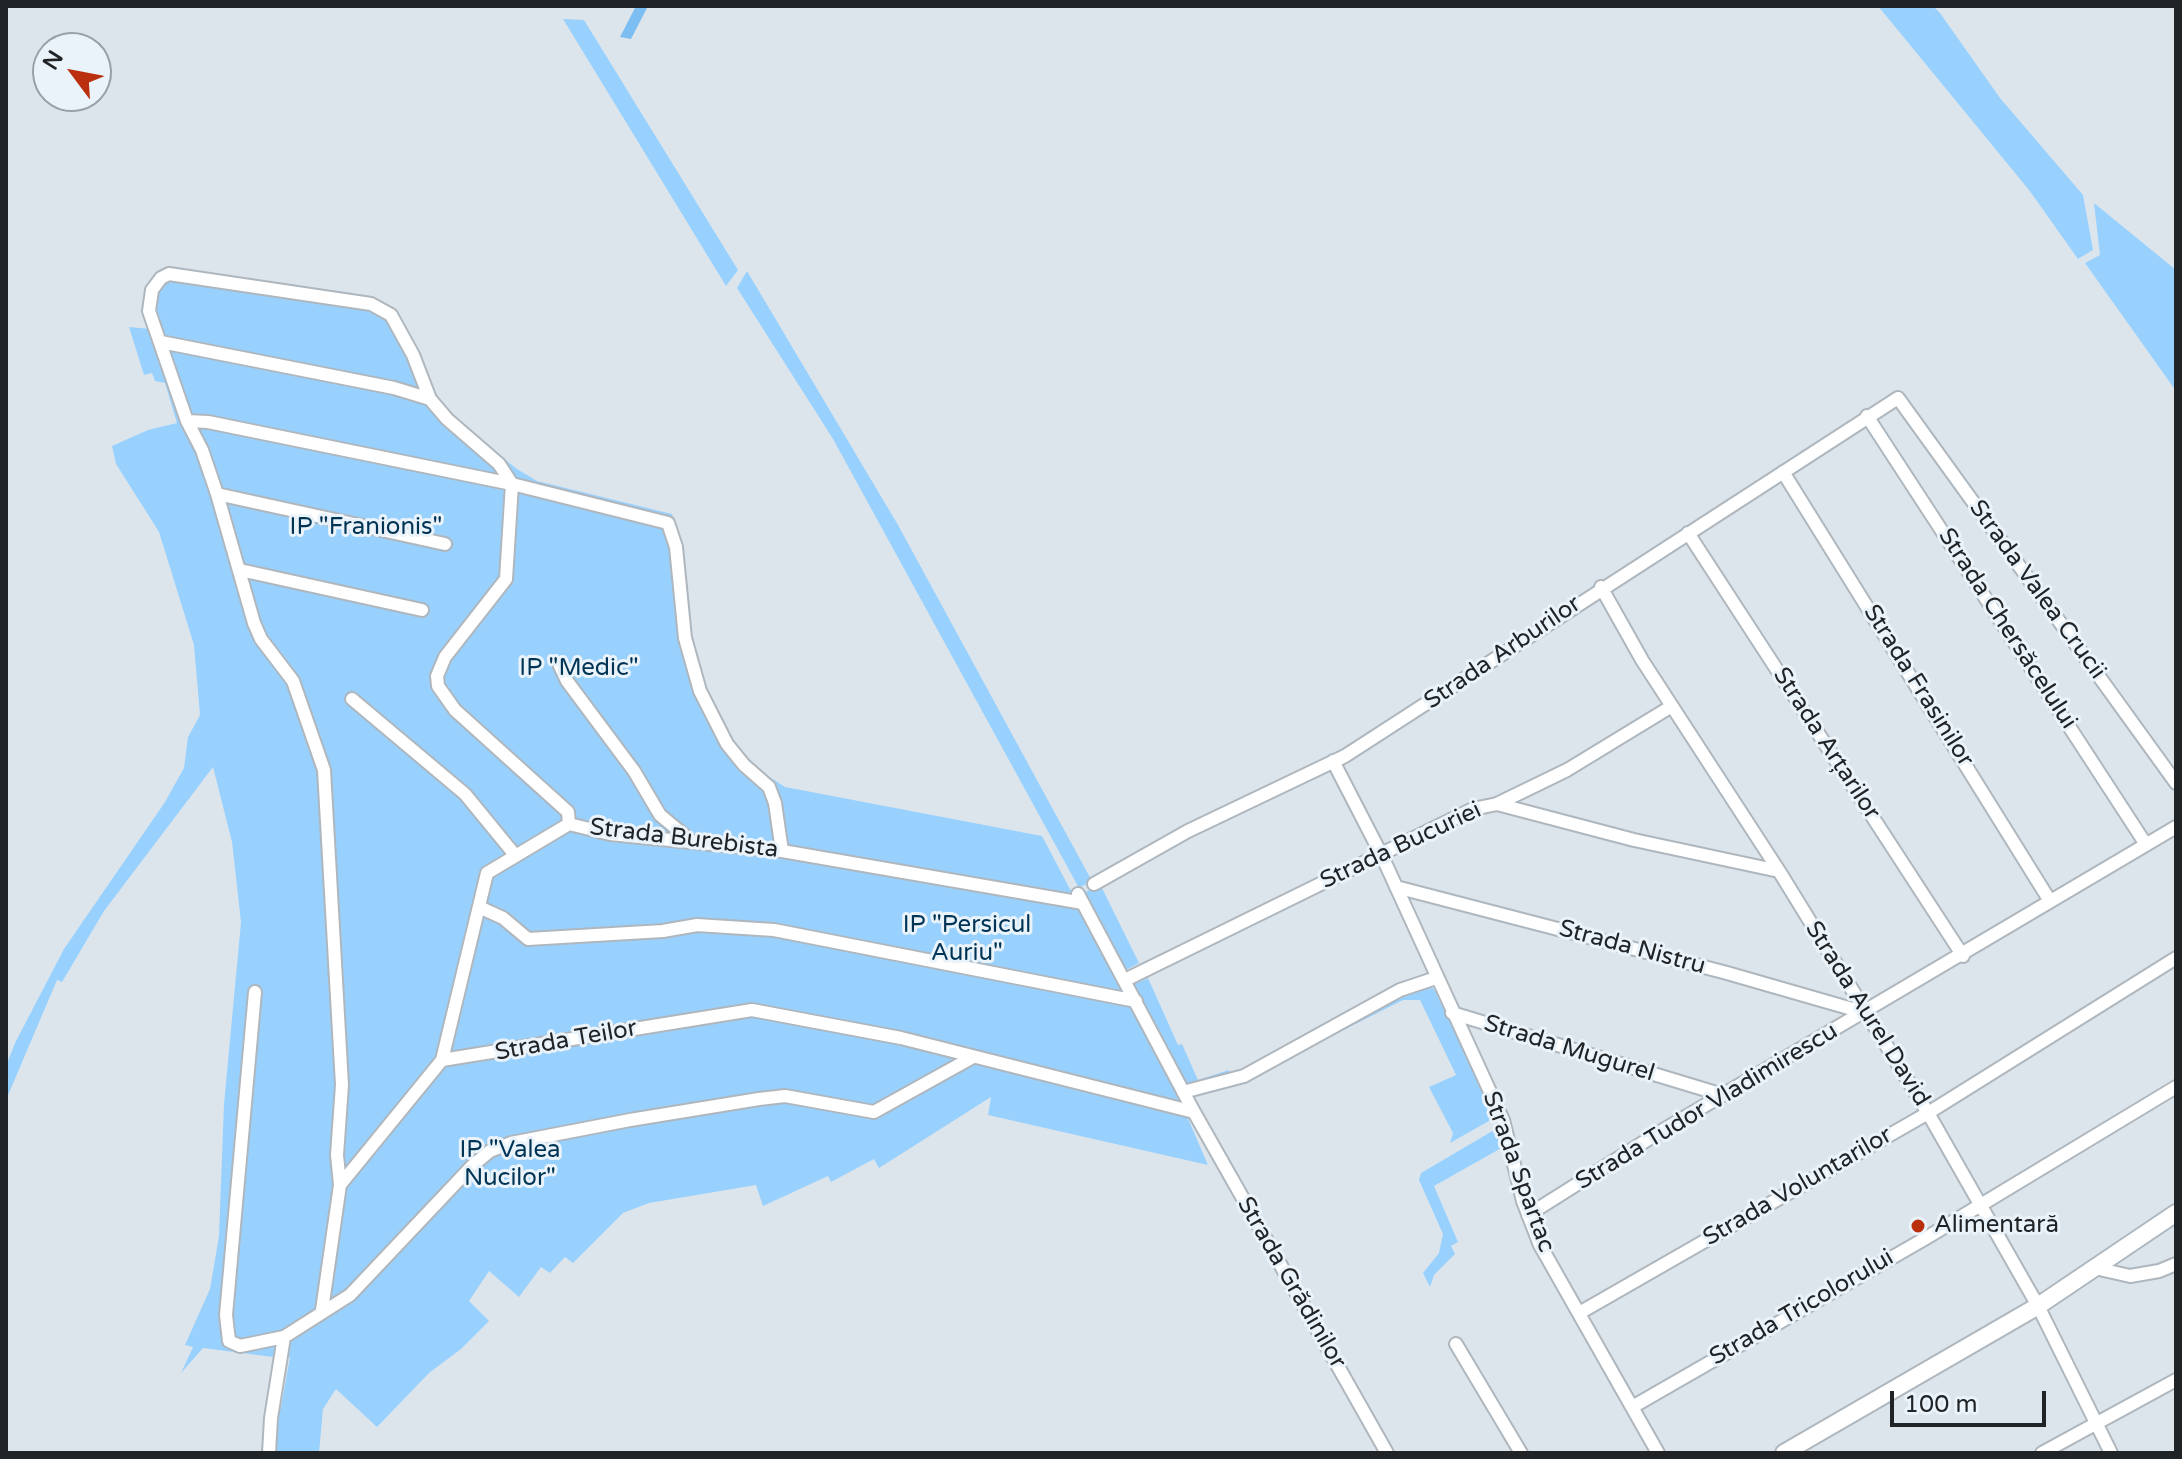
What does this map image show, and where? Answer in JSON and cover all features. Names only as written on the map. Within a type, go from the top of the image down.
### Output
[{"type":"street","points":[[322,1310],[340,1185],[337,1155],[342,1085],[324,770],[293,681],[261,639],[254,623],[217,494],[202,450],[187,421],[161,342],[149,299],[155,283],[169,274],[371,304],[391,315],[413,355],[430,399],[447,419],[499,464],[512,484],[506,579],[445,657],[437,676],[438,686],[455,710],[568,812],[569,824]]},
{"type":"street","points":[[161,342],[394,388],[430,399]]},
{"type":"street","name":"Strada Arburilor","points":[[1094,884],[1188,831],[1333,761],[1443,695],[1601,587],[1898,398]]},
{"type":"street","name":"Strada Valea Crucii","points":[[1898,398],[2176,783]]},
{"type":"street","name":"Strada Chersăcelului","points":[[1867,416],[2145,843]]},
{"type":"street","points":[[187,421],[208,422],[512,484],[653,517],[671,525],[685,638],[700,691],[727,744],[744,765],[769,787],[775,803],[782,851]]},
{"type":"street","name":"Strada Frasinilor","points":[[1783,472],[2050,901]]},
{"type":"street","points":[[217,494],[445,544]]},
{"type":"street","name":"Strada Arțarilor","points":[[1688,533],[1963,956]]},
{"type":"street","points":[[240,570],[422,610]]},
{"type":"street","name":"Strada Aurel David","points":[[1601,587],[1672,706],[1779,871],[1928,1113],[2038,1306],[2111,1453]]},
{"type":"street","points":[[560,666],[567,681],[669,825],[697,843]]},
{"type":"street","points":[[352,699],[465,794],[515,855]]},
{"type":"street","name":"Strada Bucuriei","points":[[1125,980],[1257,912],[1382,856],[1473,809],[1497,804],[1567,770],[1672,706]]},
{"type":"street","name":"Strada Mugurel","points":[[1333,761],[1382,856],[1452,1013],[1723,1095]]},
{"type":"street","points":[[1497,804],[1634,840],[1779,871]]},
{"type":"street","name":"Strada Burebista","points":[[442,1060],[487,873],[569,824],[610,834],[662,841],[782,851],[1081,899]]},
{"type":"street","points":[[662,841],[669,825]]},
{"type":"street","name":"Strada Tudor Vladimirescu","points":[[1528,1215],[1723,1095],[1963,956],[2176,827]]},
{"type":"street","name":"Strada Nistru","points":[[1396,887],[1712,969],[1866,1013]]},
{"type":"street","name":"Strada Grădinilor","points":[[1081,899],[1194,1112],[1387,1453]]},
{"type":"street","points":[[479,907],[503,918],[528,939],[663,931],[697,925],[774,930],[1136,1001]]},
{"type":"street","name":"Strada Voluntarilor","points":[[1581,1312],[1928,1113],[2176,958]]},
{"type":"street","points":[[1183,1092],[1244,1076],[1400,990],[1436,978]]},
{"type":"street","points":[[255,992],[225,1331],[229,1341],[240,1346],[284,1337],[322,1310],[343,1300],[375,1272],[472,1166],[501,1147],[630,1120],[785,1096],[874,1112],[973,1057]]},
{"type":"street","name":"Strada Teilor","points":[[442,1060],[536,1047],[740,1010],[886,1035],[1194,1112]]},
{"type":"street","name":"Strada Spartac","points":[[1452,1013],[1503,1120],[1528,1215],[1540,1245],[1581,1312],[1658,1453]]},
{"type":"street","points":[[340,1185],[442,1060]]},
{"type":"street","name":"Strada Tricolorului","points":[[1634,1406],[1980,1206],[2176,1087]]},
{"type":"street","points":[[1784,1453],[2038,1306],[2176,1213]]},
{"type":"street","points":[[2095,1268],[2130,1276],[2159,1271],[2176,1264]]},
{"type":"street","points":[[269,1453],[284,1337]]},
{"type":"street","points":[[1456,1344],[1521,1453]]},
{"type":"street","points":[[2042,1453],[2176,1380]]},
{"type":"green space","points":[[1878,6],[1933,6],[1940,13],[2000,98],[2083,195],[2093,250],[2078,259],[2029,190]]},
{"type":"green space","points":[[563,19],[584,20],[738,270],[726,286]]},
{"type":"green space","points":[[2094,203],[2176,270],[2176,391],[2085,263],[2100,255]]},
{"type":"green space","points":[[747,271],[898,525],[1092,881],[1079,888],[833,439],[737,288]]},
{"type":"green space","points":[[155,277],[387,306],[414,348],[437,397],[459,423],[517,469],[537,481],[672,514],[681,539],[684,606],[697,674],[729,738],[745,761],[785,787],[1042,836],[1174,1086],[1208,1165],[988,1115],[991,1097],[879,1168],[874,1159],[831,1182],[828,1176],[763,1206],[756,1185],[649,1203],[623,1213],[573,1263],[565,1257],[550,1273],[541,1267],[519,1297],[489,1271],[469,1301],[489,1321],[461,1349],[429,1373],[377,1427],[336,1389],[323,1409],[319,1453],[274,1453],[277,1407],[281,1407],[290,1357],[276,1356],[266,1453],[261,1453],[273,1357],[203,1348],[181,1373],[193,1347],[185,1345],[210,1289],[219,1236],[224,1104],[241,922],[232,842],[213,767],[104,911],[62,982],[57,980],[6,1100],[6,1066],[15,1043],[64,949],[165,802],[184,768],[188,737],[200,715],[194,645],[159,532],[116,464],[112,446],[148,430],[177,423],[165,383],[155,381],[152,373],[144,375],[129,327],[151,329],[144,300]]},
{"type":"green space","points":[[1100,884],[1139,963],[1124,971],[1084,893]]},
{"type":"green space","points":[[1148,978],[1178,1045],[1182,1044],[1198,1080],[1229,1070],[1229,1075],[1185,1086],[1132,985]]},
{"type":"green space","points":[[1428,985],[1434,989],[1496,1117],[1450,1143],[1453,1133],[1429,1087],[1456,1075],[1420,1000],[1403,1000],[1308,1048],[1307,1044],[1401,994]]},
{"type":"green space","points":[[1501,1126],[1505,1146],[1434,1186],[1458,1242],[1451,1246],[1455,1254],[1434,1275],[1430,1287],[1423,1273],[1439,1253],[1443,1234],[1419,1180],[1421,1173]]},
{"type":"shaded area","points":[[636,6],[648,6],[631,39],[620,37]]},
{"type":"place","name":"Alimentară","points":[[1918,1226]]},
{"type":"park label","name":"IP \"Franionis\"","points":[[366,528]]},
{"type":"park label","name":"IP \"Medic\"","points":[[579,669]]},
{"type":"park label","name":"IP \"Persicul Auriu\"","points":[[967,940]]},
{"type":"park label","name":"IP \"Valea Nucilor\"","points":[[510,1165]]}]
